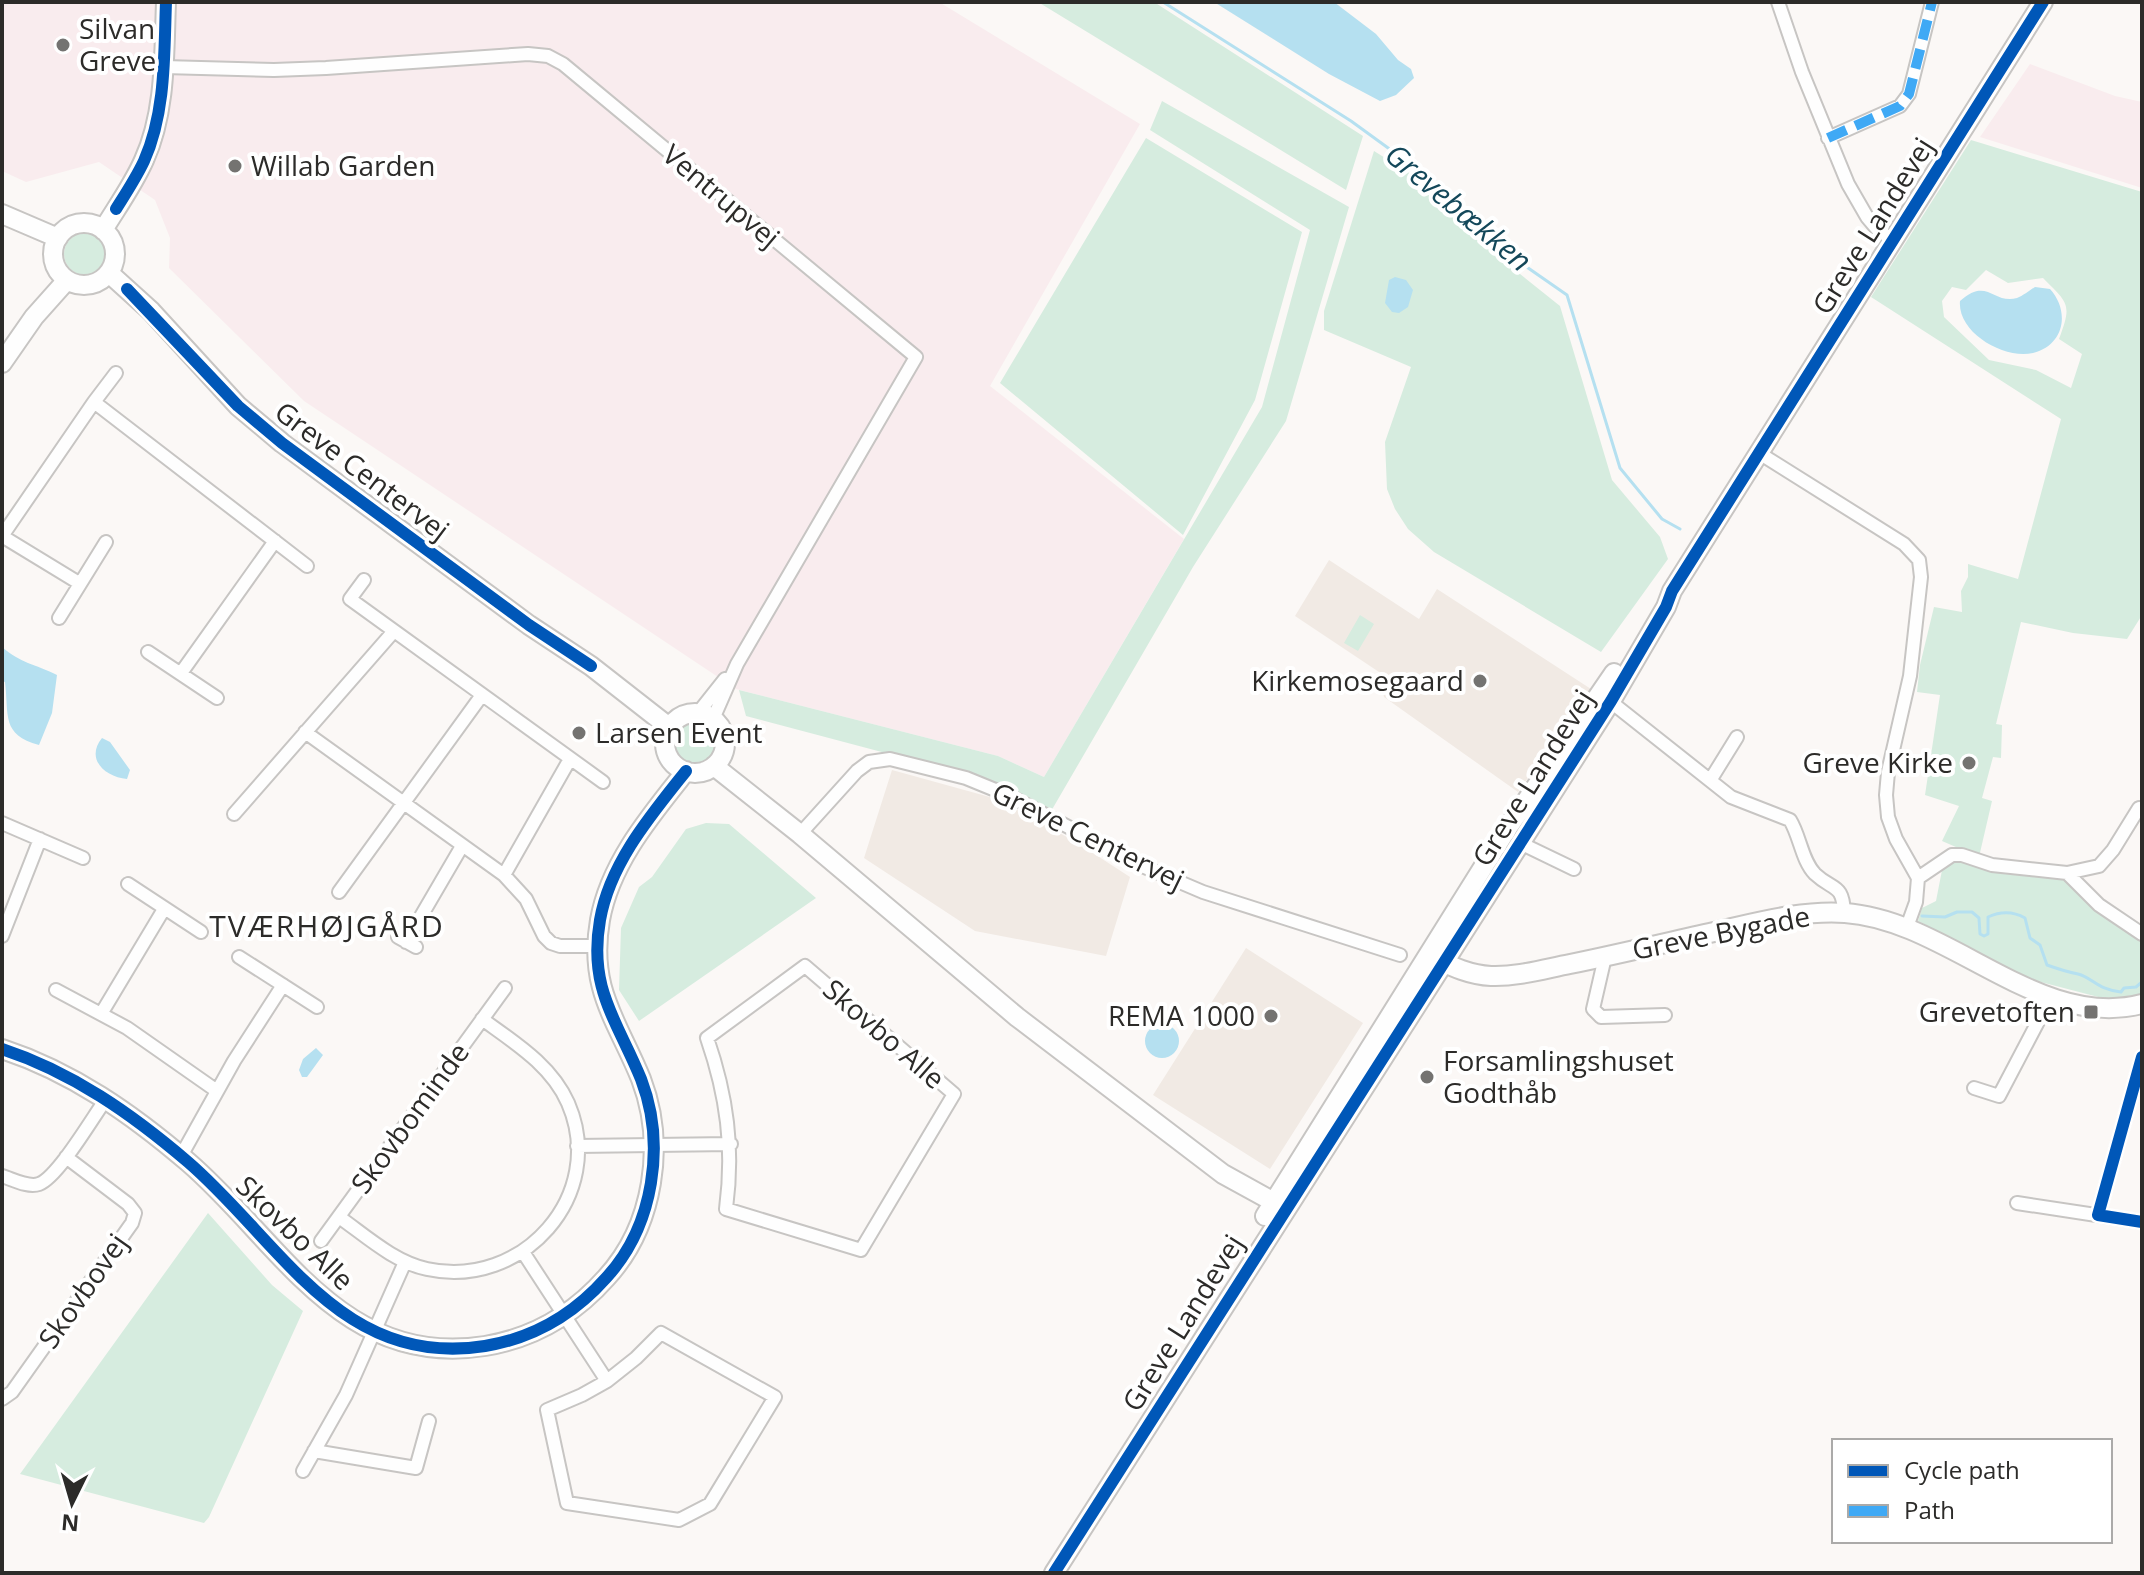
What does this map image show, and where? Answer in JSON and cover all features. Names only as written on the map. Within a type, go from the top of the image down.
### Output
[{"type":"street","points":[[103,230],[145,158],[159,108],[166,2]]},
{"type":"street","points":[[1778,2],[1848,184],[1867,217],[1878,230],[1893,240]]},
{"type":"street","points":[[1828,138],[1900,106],[1909,94],[1932,2]]},
{"type":"street","name":"Greve Landevej","points":[[1056,1570],[1275,1212],[1436,960],[1520,843],[1660,603],[1672,591],[2043,2]]},
{"type":"street","name":"Ventrupvej","points":[[164,67],[274,70],[528,54],[548,56],[563,64],[916,357],[737,664],[690,719]]},
{"type":"street","points":[[2,214],[58,238]]},
{"type":"street","points":[[84,224],[103,230],[115,250],[109,273],[103,279],[85,285],[67,280],[55,265],[58,238],[74,225],[84,224]]},
{"type":"street","name":"Greve Centervej","points":[[109,273],[151,311],[238,406],[282,443],[529,625],[591,666],[690,719]]},
{"type":"street","points":[[2,363],[34,317],[67,280]]},
{"type":"street","points":[[79,583],[2,536],[6,518],[116,373]]},
{"type":"street","points":[[94,402],[307,566]]},
{"type":"street","points":[[1759,453],[1904,544],[1919,560],[1921,577],[1910,676],[1888,772],[1886,795],[1888,817],[1896,839],[1918,878],[1916,902],[1907,927]]},
{"type":"street","points":[[181,673],[275,541]]},
{"type":"street","points":[[59,618],[106,542]]},
{"type":"street","points":[[364,580],[350,599],[603,782]]},
{"type":"street","points":[[234,814],[394,631]]},
{"type":"street","points":[[148,652],[217,698]]},
{"type":"street","points":[[339,893],[482,695]]},
{"type":"street","points":[[1605,698],[1731,797],[1790,820],[1809,866],[1816,875],[1840,890],[1844,897],[1844,913]]},
{"type":"street","name":"Greve Landevej","points":[[1436,960],[1507,829],[1605,698]]},
{"type":"street","points":[[690,719],[724,734],[718,759],[696,773],[679,767],[665,745],[690,719]]},
{"type":"street","points":[[305,732],[504,875],[526,899],[544,936],[551,943],[560,946],[598,946]]},
{"type":"street","points":[[1711,779],[1737,737]]},
{"type":"street","points":[[504,875],[570,759]]},
{"type":"street","points":[[718,759],[782,819],[1017,1017],[1275,1212]]},
{"type":"street","name":"Greve Centervej","points":[[800,834],[857,771],[869,762],[890,759],[966,778],[1010,796],[1142,866],[1203,892],[1400,955]]},
{"type":"street","name":"Skovbo Alle","points":[[2,1049],[53,1069],[106,1099],[181,1156],[230,1203],[296,1275],[346,1316],[374,1331],[438,1348],[471,1348],[504,1343],[535,1332],[564,1316],[591,1295],[613,1271],[631,1242],[644,1211],[652,1179],[654,1145],[648,1100],[605,1002],[598,967],[598,946],[600,922],[612,879],[679,767]]},
{"type":"street","points":[[1918,878],[1952,855],[1962,855],[1992,865],[2067,873],[2099,866],[2113,850],[2139,808]]},
{"type":"street","points":[[2,823],[83,858]]},
{"type":"street","points":[[2,936],[40,839]]},
{"type":"street","name":"Greve Landevej","points":[[1520,843],[1574,869]]},
{"type":"street","points":[[407,942],[462,846]]},
{"type":"street","points":[[2067,873],[2099,905],[2142,934]]},
{"type":"street","points":[[128,884],[201,932]]},
{"type":"street","points":[[101,1014],[164,909]]},
{"type":"street","name":"Greve Bygade","points":[[1436,960],[1459,970],[1495,976],[1605,957],[1774,919],[1844,913],[1907,927],[2051,997],[2113,1008],[2142,1004]]},
{"type":"street","points":[[239,957],[317,1007]]},
{"type":"street","points":[[1605,957],[1593,1009],[1601,1017],[1665,1015]]},
{"type":"street","name":"Skovbo Alle","points":[[805,966],[954,1094],[861,1250],[726,1209],[731,1144],[727,1108],[707,1038],[805,966]]},
{"type":"street","points":[[181,1156],[283,985]]},
{"type":"street","name":"Skovbominde","points":[[321,1241],[505,988]]},
{"type":"street","points":[[56,990],[152,1045],[217,1091]]},
{"type":"street","points":[[1974,1088],[1999,1096],[2051,997]]},
{"type":"street","name":"Skovbominde","points":[[339,1217],[405,1262],[435,1270],[465,1272],[505,1262],[523,1252],[542,1237],[557,1217],[569,1195],[576,1171],[575,1125],[559,1086],[530,1054],[482,1019]]},
{"type":"street","points":[[2098,1215],[2142,1057]]},
{"type":"street","points":[[2,1176],[29,1185],[39,1184],[66,1157],[106,1099]]},
{"type":"street","points":[[577,1146],[731,1144]]},
{"type":"street","name":"Skovbovej","points":[[2,1399],[12,1392],[132,1223],[135,1213],[128,1204],[66,1157]]},
{"type":"street","points":[[2017,1203],[2142,1222]]},
{"type":"street","points":[[523,1252],[607,1381]]},
{"type":"street","points":[[303,1471],[346,1395],[405,1262]]},
{"type":"street","points":[[661,1333],[775,1397],[710,1504],[679,1520],[567,1503],[547,1410],[607,1381],[661,1333]]},
{"type":"street","points":[[314,1451],[416,1468],[429,1421]]},
{"type":"shaded area","points":[[2,2],[939,2],[1140,124],[990,386],[1184,539],[1044,777],[998,756],[736,689],[304,401],[169,268],[170,238],[155,200],[99,162],[26,182],[2,171]]},
{"type":"shaded area","points":[[2030,64],[2115,96],[2142,102],[2142,188],[1980,137]]},
{"type":"shaded area","name":"Kirkemosegaard","points":[[1329,560],[1419,619],[1437,589],[1591,689],[1518,792],[1384,697],[1379,672],[1295,616]]},
{"type":"shaded area","points":[[892,770],[997,799],[1076,842],[1130,877],[1106,956],[975,931],[864,858]]},
{"type":"shaded area","points":[[1246,948],[1363,1023],[1270,1169],[1153,1095]]},
{"type":"green space","points":[[1038,2],[1154,2],[1363,136],[1346,190]]},
{"type":"green space","points":[[1162,101],[1349,207],[1286,421],[1193,567],[1050,813],[976,777],[746,716],[739,690],[998,756],[1044,777],[1262,407],[1310,230],[1150,130]]},
{"type":"green space","points":[[1146,138],[1302,232],[1255,400],[1183,535],[1000,383]]},
{"type":"green space","points":[[1971,140],[2142,192],[2142,615],[2127,639],[2073,633],[2021,622],[1996,724],[2002,725],[2001,758],[1993,757],[1982,798],[1992,801],[1979,857],[1942,841],[1959,806],[1925,795],[1940,695],[1917,692],[1920,665],[1934,607],[1962,612],[1961,591],[1968,577],[1968,564],[2018,579],[2061,419],[1871,297]],"holes":[[[1986,270],[2008,283],[2043,278],[2063,299],[2067,311],[2059,339],[2082,354],[2071,388],[2036,370],[1989,360],[1944,317],[1942,301],[1952,287],[1966,290]]]},
{"type":"green space","points":[[1374,151],[1427,184],[1465,230],[1560,306],[1612,480],[1660,537],[1668,559],[1601,652],[1434,552],[1408,529],[1395,509],[1387,489],[1385,442],[1411,367],[1324,330],[1324,311]]},
{"type":"green space","points":[[85,233],[100,239],[106,254],[100,269],[85,275],[70,269],[64,254],[70,239]]},
{"type":"green space","points":[[1360,615],[1374,624],[1358,651],[1344,643]]},
{"type":"green space","points":[[694,715],[713,723],[721,742],[713,761],[694,769],[675,761],[667,742],[675,723]]},
{"type":"green space","points":[[706,823],[729,824],[816,898],[639,1021],[619,990],[621,928],[639,887],[652,877],[686,829]]},
{"type":"green space","points":[[1953,859],[1996,872],[2065,876],[2142,939],[2142,994],[2106,999],[2029,979],[1918,921],[1922,908],[1936,901],[1943,865]]},
{"type":"green space","points":[[208,1213],[272,1285],[303,1311],[209,1517],[204,1523],[20,1474]]},
{"type":"water","points":[[1214,2],[1334,2],[1376,34],[1398,60],[1411,69],[1414,78],[1396,95],[1380,101],[1329,74]]},
{"type":"water","points":[[1395,277],[1406,280],[1413,290],[1408,307],[1399,313],[1392,312],[1385,303],[1389,280]]},
{"type":"water","points":[[2035,287],[2050,289],[2062,317],[2058,335],[2052,343],[2033,353],[2009,352],[1985,342],[1966,324],[1961,313],[1960,301],[1977,291],[2009,299]]},
{"type":"water","points":[[2,647],[22,660],[57,675],[52,713],[39,745],[18,736],[9,722],[5,682],[2,681]]},
{"type":"water","points":[[102,738],[110,742],[130,770],[127,779],[111,775],[100,766],[96,753]]},
{"type":"water","points":[[1162,1024],[1174,1029],[1179,1041],[1174,1053],[1162,1058],[1150,1053],[1145,1041],[1150,1029]]},
{"type":"water","points":[[316,1048],[323,1055],[307,1077],[302,1077],[299,1070],[303,1059]]},
{"type":"waterway","name":"Grevebækken","points":[[1163,2],[1351,121],[1428,177],[1482,236],[1567,295],[1620,468],[1662,519],[1680,529]]},
{"type":"waterway","points":[[1922,916],[1945,917],[1957,912],[1972,912],[1979,918],[1980,934],[1984,936],[1988,934],[1988,917],[2002,913],[2016,914],[2025,918],[2030,938],[2040,945],[2047,965],[2083,976],[2113,991],[2121,992],[2142,982]]},
{"type":"marked path","points":[[1828,138],[1900,106],[1909,94],[1932,2]]},
{"type":"cycle path","points":[[116,209],[144,161],[156,123],[162,83],[166,2]]},
{"type":"cycle path","points":[[1054,1573],[1611,701],[1666,607],[1672,591],[2043,2]]},
{"type":"cycle path","points":[[127,289],[238,406],[282,443],[529,625],[591,666]]},
{"type":"cycle path","points":[[2,1049],[77,1082],[145,1127],[188,1162],[317,1292],[352,1319],[391,1338],[435,1348],[485,1346],[520,1337],[567,1313],[594,1291],[622,1257],[645,1209],[654,1157],[649,1104],[601,985],[597,944],[605,899],[622,859],[686,771]]},
{"type":"cycle path","points":[[2142,1057],[2098,1215],[2142,1222]]},
{"type":"place","name":"Silvan Greve","points":[[63,45]]},
{"type":"place","name":"Willab Garden","points":[[235,166]]},
{"type":"place","name":"Kirkemosegaard","points":[[1480,681]]},
{"type":"place","name":"Larsen Event","points":[[579,733]]},
{"type":"place","name":"Greve Kirke","points":[[1969,763]]},
{"type":"place","name":"Grevetoften","points":[[2091,1012]]},
{"type":"place","name":"REMA 1000","points":[[1271,1016]]},
{"type":"place","name":"Forsamlingshuset Godthåb","points":[[1427,1077]]},
{"type":"district","name":"TVÆRHØJGÅRD","points":[[327,927]]}]
